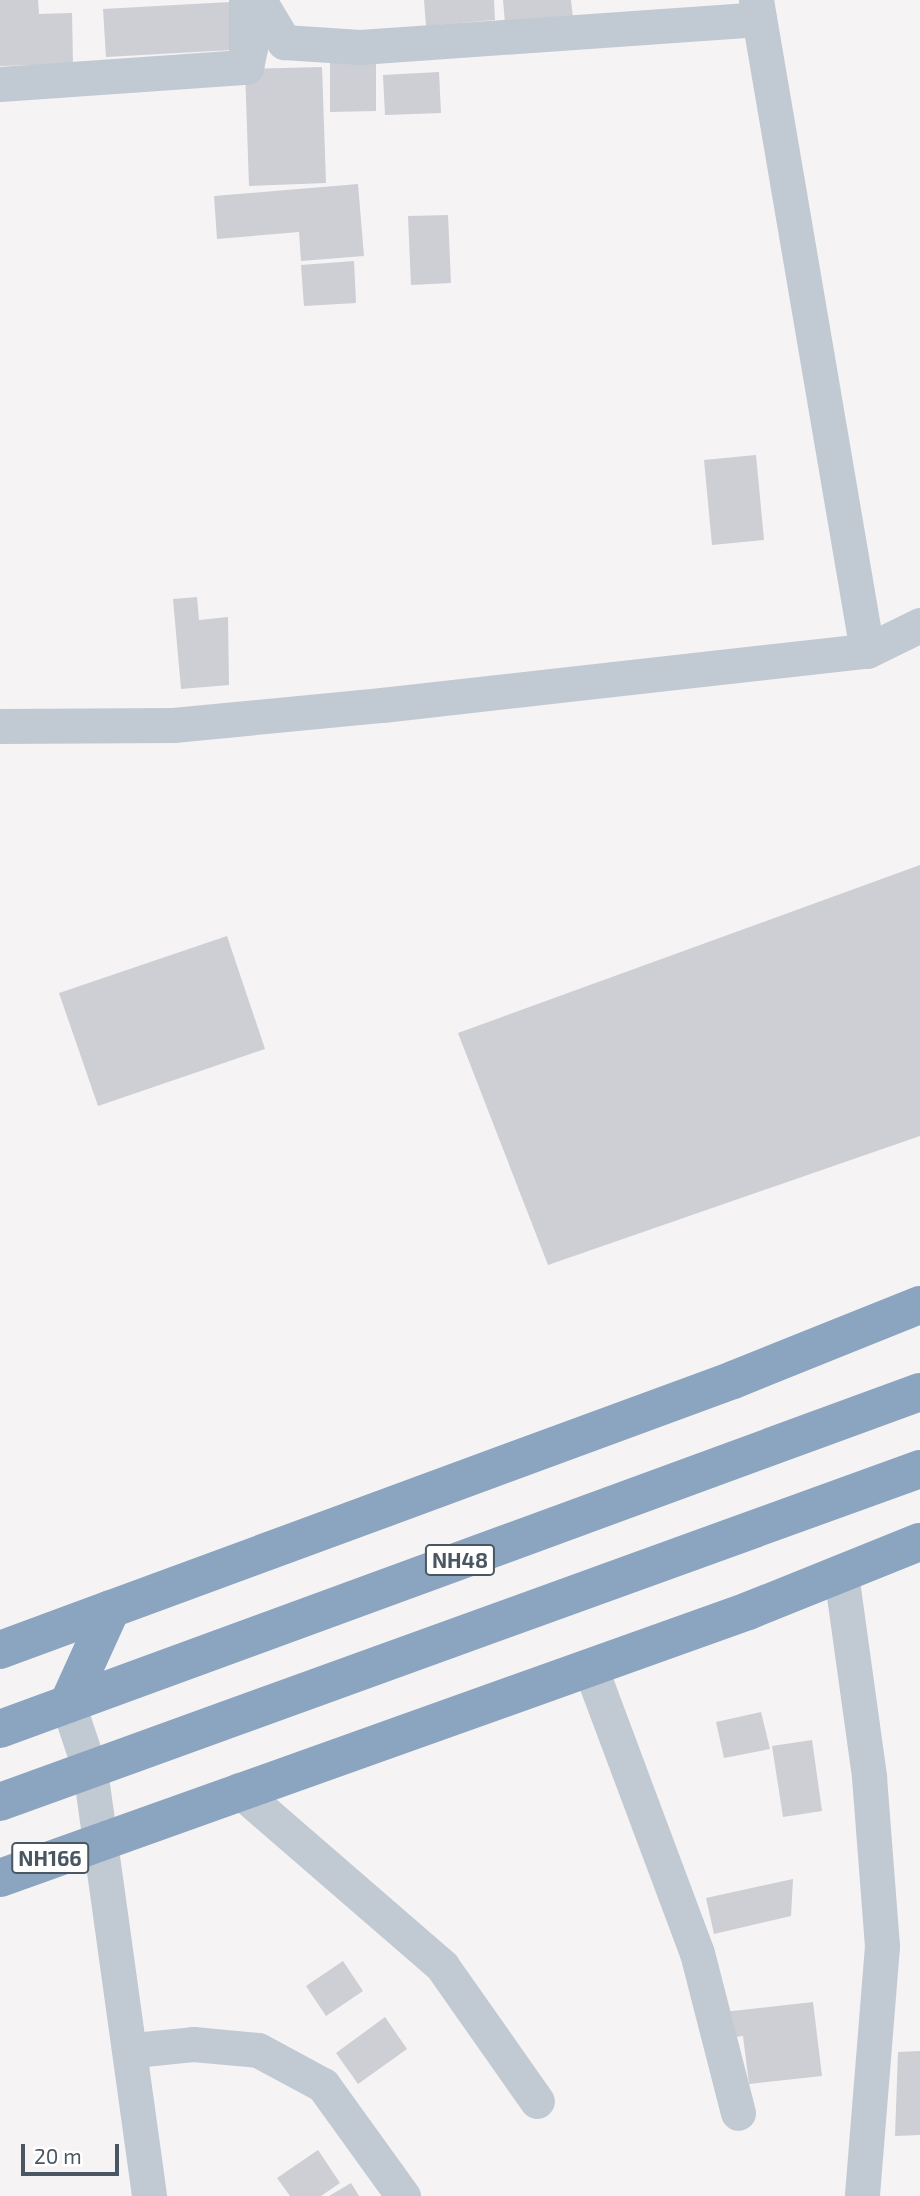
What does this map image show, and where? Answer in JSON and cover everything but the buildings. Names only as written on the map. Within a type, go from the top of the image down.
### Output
[{"type":"highway","points":[[0,1650],[733,1381],[920,1305]]},
{"type":"highway","name":"NH48","points":[[0,1729],[920,1392]]},
{"type":"highway","points":[[0,1802],[920,1469]]},
{"type":"highway","points":[[100,1838],[590,1667],[920,1542]]},
{"type":"highway","points":[[68,1704],[111,1609]]},
{"type":"highway","name":"NH166","points":[[0,1878],[100,1838]]},
{"type":"street","points":[[246,0],[246,67]]},
{"type":"street","points":[[246,67],[260,2],[284,41],[360,47],[757,10],[867,650]]},
{"type":"street","points":[[0,84],[246,67]]},
{"type":"street","points":[[0,726],[173,725],[867,650],[920,625]]},
{"type":"street","points":[[841,1574],[869,1777],[882,1946],[862,2196]]},
{"type":"street","points":[[590,1667],[697,1953],[738,2113]]},
{"type":"street","points":[[68,1704],[90,1770],[134,2050],[149,2196]]},
{"type":"street","points":[[239,1790],[442,1966],[537,2101]]},
{"type":"street","points":[[134,2050],[194,2044],[258,2050],[323,2085],[402,2196]]}]
